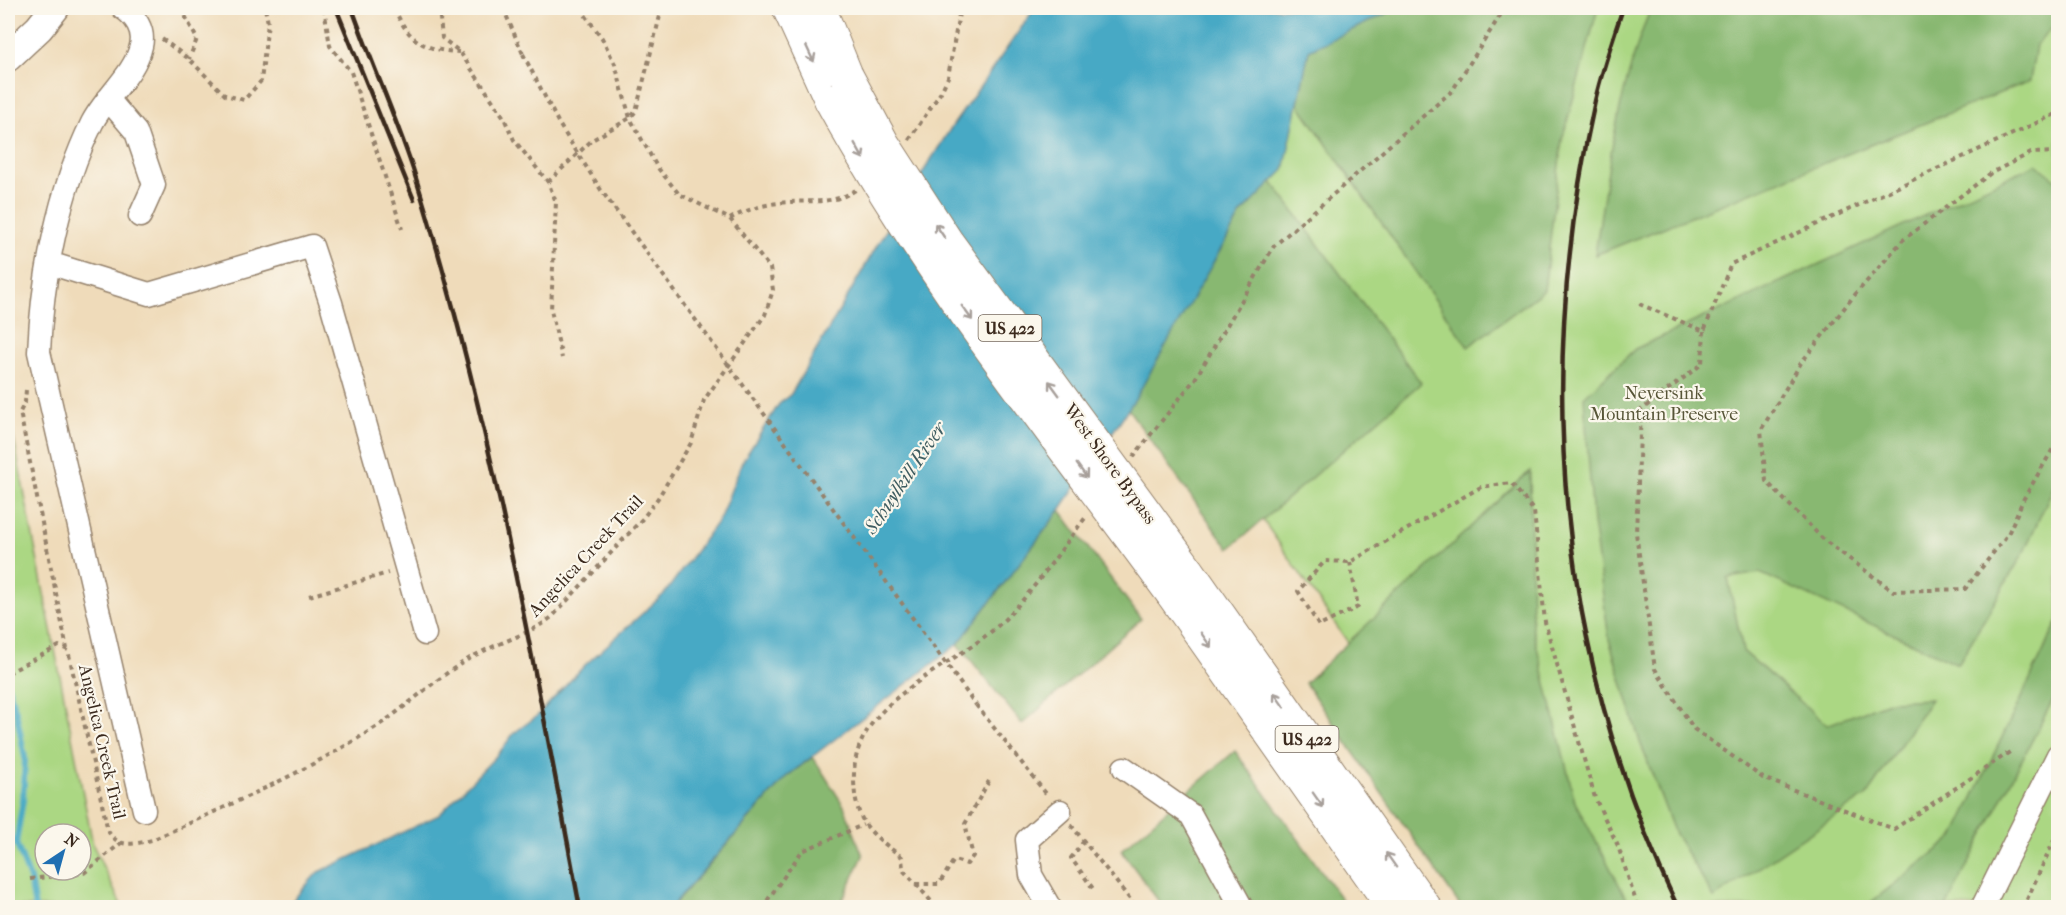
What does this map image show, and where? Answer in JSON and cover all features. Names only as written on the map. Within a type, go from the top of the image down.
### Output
[{"type":"highway","name":"West Shore Bypass","points":[[789,8],[838,87],[883,144],[946,241],[1180,582],[1394,908]]},
{"type":"highway","name":"West Shore Bypass","points":[[819,8],[838,87]]},
{"type":"highway","name":"West Shore Bypass","points":[[1180,582],[1425,908]]},
{"type":"main road","points":[[8,57],[39,28],[55,8]]},
{"type":"street","points":[[129,13],[142,39],[141,49],[93,121],[68,182],[40,311],[39,352],[144,810]]},
{"type":"street","points":[[108,99],[136,132],[153,185],[140,216]]},
{"type":"street","points":[[49,263],[149,294],[312,246],[331,303],[425,634]]},
{"type":"street","points":[[1983,908],[2058,755]]},
{"type":"street","points":[[1124,768],[1191,815],[1242,908]]},
{"type":"street","points":[[1050,908],[1031,874],[1027,840],[1060,811]]},
{"type":"path","points":[[181,8],[197,39],[189,59]]},
{"type":"path","points":[[129,13],[189,59],[225,95],[244,100],[261,81],[268,23],[265,8]]},
{"type":"path","points":[[324,8],[330,46],[351,72],[402,229]]},
{"type":"path","points":[[394,8],[412,39],[435,51],[460,52]]},
{"type":"path","points":[[439,8],[442,38],[460,52],[503,116],[514,140],[548,182],[556,202],[551,310],[562,358]]},
{"type":"path","points":[[504,8],[523,54],[559,124],[601,190],[976,705]]},
{"type":"path","name":"Angelica Creek Trail","points":[[8,672],[59,646],[68,650],[108,831],[121,843],[131,845],[152,840],[307,769],[381,724],[429,685],[469,659],[537,628],[552,617],[643,518],[658,498],[691,443],[704,400],[765,315],[773,290],[770,268],[730,219],[679,194],[657,167],[630,118],[615,64],[602,38],[580,8]]},
{"type":"path","points":[[548,182],[592,140],[630,118],[636,111],[662,8]]},
{"type":"path","points":[[905,146],[928,113],[948,77],[960,8]]},
{"type":"path","points":[[2013,750],[1894,829],[1763,778],[1694,729],[1654,669],[1636,533],[1641,410],[1702,364],[1704,332],[1731,264],[2058,113]]},
{"type":"path","points":[[2058,152],[2031,153],[1991,172],[1903,240],[1853,297],[1802,363],[1761,430],[1766,481],[1824,540],[1893,591],[1965,589],[2008,534],[2023,500],[2058,440]]},
{"type":"path","points":[[730,219],[741,212],[785,202],[838,200],[862,186]]},
{"type":"path","points":[[1639,304],[1704,332]]},
{"type":"path","points":[[1350,562],[1358,607],[1319,626],[1298,591],[1325,561],[1350,562],[1481,487],[1511,483],[1534,511],[1545,622],[1595,798],[1618,846],[1638,908]]},
{"type":"path","points":[[309,596],[395,571]]},
{"type":"path","points":[[762,908],[802,851],[863,825]]},
{"type":"path","points":[[2023,908],[2058,832]]},
{"type":"path","points":[[1084,841],[1071,858],[1094,890]]},
{"type":"path","points":[[30,879],[84,873],[121,843]]},
{"type":"path","points":[[916,884],[937,908]]},
{"type":"green space","name":"Neversink Mountain Preserve","points":[[1398,8],[2058,8],[2058,907],[1532,907],[1155,365],[1241,214],[1284,170],[1309,50]]},
{"type":"green space","points":[[1398,8],[1598,8],[1562,140],[1544,290],[1468,347],[1298,103],[1309,50]]},
{"type":"green space","points":[[1651,8],[2058,8],[2058,22],[2036,45],[2030,81],[1595,255],[1622,98]]},
{"type":"green space","points":[[2036,164],[2058,181],[2058,477],[2023,554],[1958,664],[1760,573],[1728,578],[1743,651],[1827,725],[1891,701],[1931,699],[1867,795],[1714,898],[1675,834],[1640,742],[1609,639],[1593,522],[1584,397],[1635,349]]},
{"type":"green space","points":[[1272,182],[1421,383],[1229,549],[1128,409],[1241,214]]},
{"type":"green space","points":[[8,409],[89,822],[33,822],[33,882],[93,882],[93,845],[122,907],[8,907]]},
{"type":"green space","points":[[1530,471],[1532,627],[1575,802],[1631,907],[1461,907],[1305,683]]},
{"type":"green space","points":[[1060,510],[1141,619],[1022,724],[958,644]]},
{"type":"green space","points":[[2058,621],[2058,690],[1946,907],[1865,907],[1954,837]]},
{"type":"green space","points":[[1235,751],[1347,907],[1163,907],[1121,850]]},
{"type":"green space","points":[[813,757],[844,806],[863,856],[839,907],[671,908],[786,777]]},
{"type":"water","name":"Schuylkill River","points":[[1035,8],[1398,8],[1309,50],[1284,170],[1241,214],[1135,399],[1060,510],[958,644],[786,777],[671,907],[286,908],[317,873],[439,815],[499,753],[514,733],[537,716],[584,666],[665,593],[720,518],[742,462],[779,404],[791,394],[879,242],[949,131]]},
{"type":"waterway","points":[[8,687],[16,712],[25,758],[23,800],[16,843],[30,879],[35,908]]},
{"type":"railway","points":[[336,8],[414,200]]},
{"type":"railway","points":[[352,8],[413,169],[465,351],[527,629],[580,908]]},
{"type":"railway","points":[[1623,8],[1595,101],[1576,204],[1565,307],[1562,410],[1568,512],[1582,613],[1605,713],[1637,811],[1678,908]]}]
